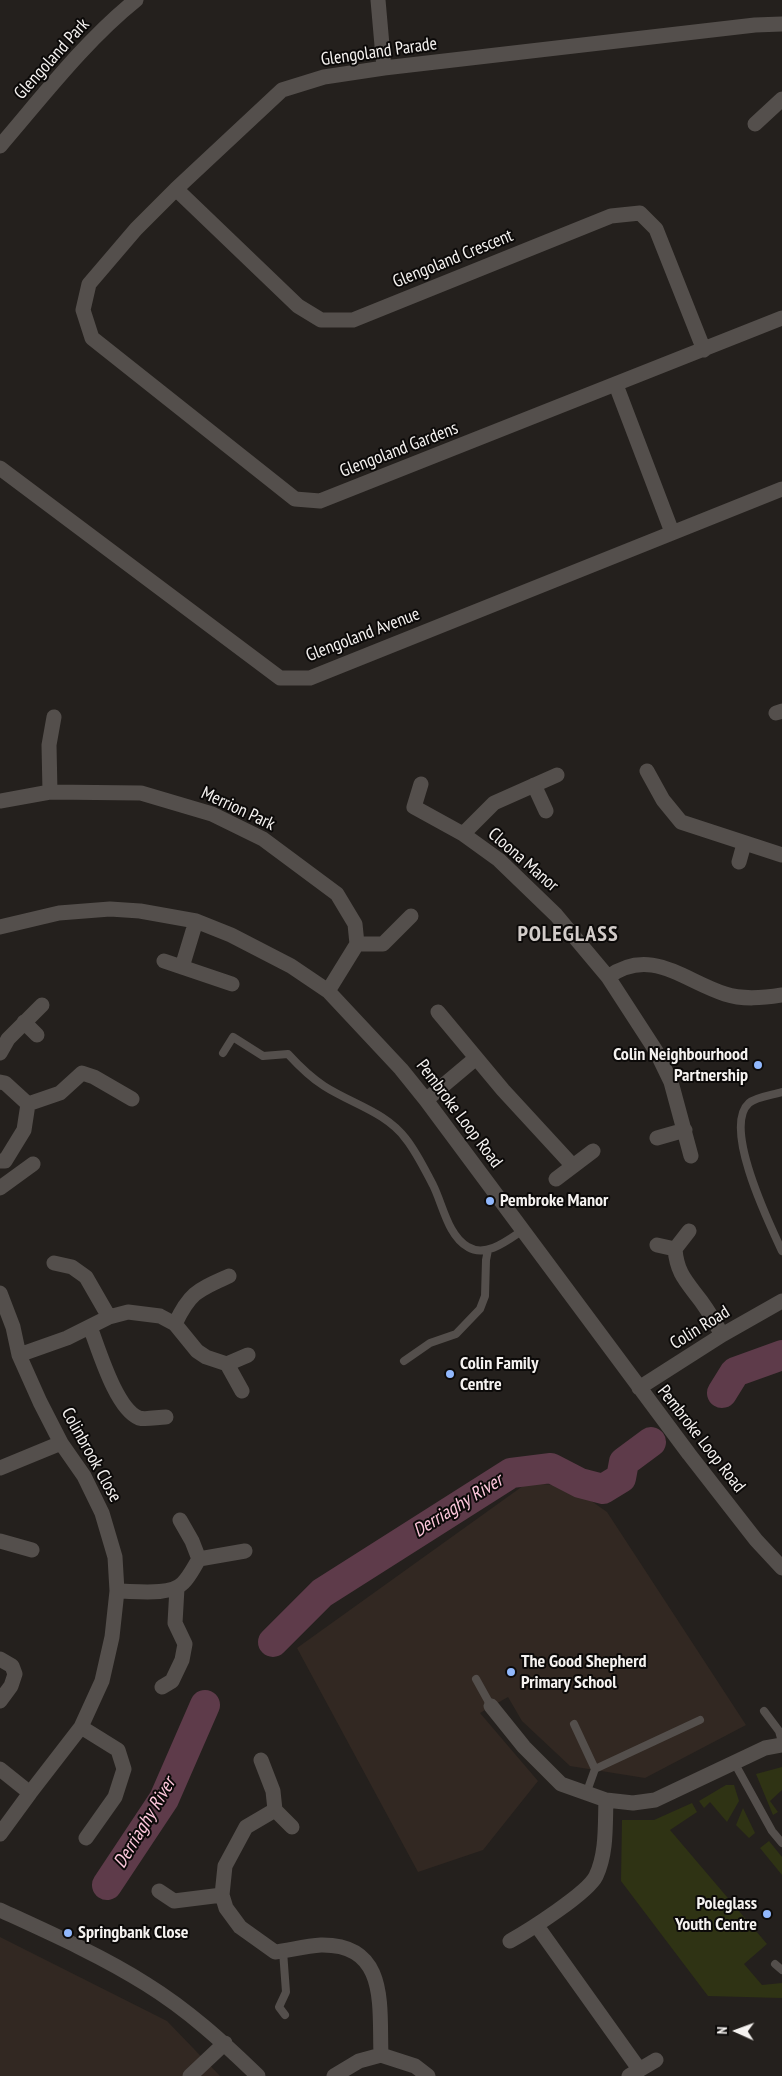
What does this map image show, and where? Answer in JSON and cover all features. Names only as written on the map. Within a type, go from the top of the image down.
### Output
[{"type":"street","name":"Glengoland Park","points":[[0,146],[74,60],[117,16],[136,0]]},
{"type":"street","points":[[378,0],[384,68]]},
{"type":"street","name":"Glengoland Parade","points":[[83,310],[89,284],[136,229],[282,90],[324,77],[384,68],[755,25],[782,24]]},
{"type":"street","points":[[755,124],[782,99]]},
{"type":"street","name":"Glengoland Crescent","points":[[176,189],[298,306],[321,320],[352,320],[610,216],[640,213],[656,229],[704,350]]},
{"type":"street","name":"Glengoland Gardens","points":[[83,310],[92,338],[295,499],[320,500],[782,318]]},
{"type":"street","points":[[616,385],[672,532]]},
{"type":"street","name":"Glengoland Avenue","points":[[0,468],[280,678],[310,678],[782,488]]},
{"type":"street","points":[[50,792],[49,744],[54,717]]},
{"type":"street","points":[[647,771],[663,800],[681,822],[782,856]]},
{"type":"street","points":[[463,834],[494,803],[557,775]]},
{"type":"street","name":"Cloona Manor","points":[[421,784],[414,807],[463,834],[499,860],[556,915],[608,977],[656,1051],[671,1082],[691,1156]]},
{"type":"street","points":[[534,785],[546,811]]},
{"type":"street","name":"Merrion Park","points":[[0,801],[50,792],[141,792],[212,814],[263,839],[337,894],[355,924],[357,944]]},
{"type":"street","points":[[739,862],[744,844]]},
{"type":"street","name":"Pembroke Loop Road","points":[[0,927],[38,916],[86,910],[140,911],[196,922],[231,935],[291,966],[328,991],[401,1069],[426,1100],[639,1388],[726,1502],[782,1568]]},
{"type":"street","points":[[328,991],[357,944],[383,944],[411,916]]},
{"type":"street","points":[[182,967],[196,922]]},
{"type":"street","points":[[164,961],[232,984]]},
{"type":"street","points":[[608,977],[615,972],[637,964],[653,965],[669,968],[707,987],[727,994],[752,998],[782,994]]},
{"type":"street","points":[[0,1053],[8,1039],[42,1005]]},
{"type":"street","points":[[438,1012],[503,1090],[573,1166]]},
{"type":"street","points":[[24,1022],[37,1035]]},
{"type":"street","points":[[426,1100],[476,1058]]},
{"type":"street","points":[[28,1104],[60,1093],[82,1074],[94,1077],[132,1099]]},
{"type":"street","points":[[0,1082],[5,1083],[28,1104]]},
{"type":"street","points":[[14,1178],[3,1161],[24,1130],[28,1104]]},
{"type":"street","points":[[657,1138],[685,1130]]},
{"type":"street","points":[[556,1179],[592,1151]]},
{"type":"street","points":[[0,1188],[34,1164]]},
{"type":"street","points":[[689,1231],[675,1249],[676,1261],[682,1277],[710,1314],[722,1335]]},
{"type":"street","points":[[657,1245],[675,1249]]},
{"type":"street","points":[[54,1263],[72,1267],[86,1276],[109,1316]]},
{"type":"street","points":[[175,1324],[184,1304],[201,1288],[228,1276]]},
{"type":"street","name":"Colinbrook Close","points":[[0,1293],[13,1327],[19,1355],[61,1443],[84,1476],[102,1513],[115,1557],[117,1590],[112,1637],[102,1681],[81,1727],[0,1834]]},
{"type":"street","name":"Colin Road","points":[[639,1388],[722,1335],[782,1301]]},
{"type":"street","points":[[19,1355],[90,1327],[109,1316],[128,1312],[160,1316],[175,1324],[197,1351],[206,1357],[227,1364],[248,1355]]},
{"type":"street","points":[[90,1327],[120,1401],[128,1411],[140,1418],[166,1417]]},
{"type":"street","points":[[227,1364],[242,1391]]},
{"type":"street","points":[[0,1468],[61,1443]]},
{"type":"street","points":[[180,1520],[192,1541],[199,1559]]},
{"type":"street","points":[[0,1541],[32,1550]]},
{"type":"street","points":[[117,1590],[168,1591],[183,1583],[199,1559],[245,1551]]},
{"type":"street","points":[[162,1688],[172,1681],[182,1660],[185,1644],[175,1623],[176,1588]]},
{"type":"street","points":[[0,1659],[12,1666],[15,1674],[11,1686],[0,1701]]},
{"type":"street","points":[[491,1706],[524,1748],[561,1784],[606,1800],[633,1803],[655,1800],[735,1764],[765,1748],[782,1743]]},
{"type":"street","points":[[81,1727],[118,1750],[124,1769],[115,1797],[86,1838]]},
{"type":"street","points":[[262,1760],[273,1790],[275,1810],[292,1827]]},
{"type":"street","points":[[0,1769],[30,1793]]},
{"type":"street","points":[[510,1941],[537,1926],[596,1878],[603,1858],[606,1800]]},
{"type":"street","points":[[275,1810],[246,1827],[225,1866],[222,1895],[226,1908],[240,1927],[275,1952],[321,1946],[347,1948],[369,1964],[378,1986],[381,2055]]},
{"type":"street","points":[[160,1891],[174,1901],[222,1895]]},
{"type":"street","points":[[0,1910],[61,1939],[145,1983],[185,2010],[225,2043],[258,2076]]},
{"type":"street","points":[[537,1926],[634,2073],[656,2060]]},
{"type":"street","points":[[190,2076],[225,2043]]},
{"type":"street","points":[[334,2076],[359,2061],[381,2055],[415,2066],[428,2076]]},
{"type":"lane","points":[[223,1052],[233,1037],[263,1056],[288,1054],[306,1074],[325,1087],[390,1122],[406,1138],[420,1160],[437,1194],[450,1228],[459,1241],[469,1248],[488,1250],[498,1246],[522,1230]]},
{"type":"lane","points":[[782,1092],[750,1102],[741,1115],[740,1136],[754,1184],[782,1251]]},
{"type":"lane","points":[[404,1360],[430,1344],[456,1334],[480,1309],[485,1296],[488,1250]]},
{"type":"lane","points":[[476,1679],[491,1706]]},
{"type":"lane","points":[[764,1711],[778,1731],[782,1743]]},
{"type":"lane","points":[[595,1769],[700,1720]]},
{"type":"lane","points":[[574,1724],[595,1769],[586,1794]]},
{"type":"lane","points":[[735,1764],[772,1831],[782,1843]]},
{"type":"lane","points":[[284,1950],[286,1992],[279,2007],[285,2015]]},
{"type":"lane","points":[[776,1964],[782,1970]]},
{"type":"shaded area","name":"The Good Shepherd Primary School","points":[[527,1483],[570,1486],[607,1512],[746,1725],[645,1778],[570,1766],[522,1721],[508,1697],[480,1713],[538,1781],[483,1850],[418,1872],[297,1648]]},
{"type":"shaded area","points":[[0,1937],[167,2021],[220,2076],[0,2076]]},
{"type":"green space","points":[[782,1767],[782,1790],[770,1801],[778,1812],[773,1815],[756,1774]]},
{"type":"green space","points":[[726,1785],[734,1785],[739,1801],[727,1822],[710,1802],[704,1808],[699,1801]]},
{"type":"green space","points":[[692,1803],[697,1812],[670,1830],[767,1944],[744,1964],[762,1985],[782,1983],[782,1998],[708,1996],[621,1881],[622,1820],[654,1820]]},
{"type":"green space","points":[[743,1808],[755,1833],[749,1838],[736,1825]]},
{"type":"green space","points":[[769,1841],[782,1857],[782,1875],[760,1848]]},
{"type":"waterway","name":"Derriaghy River","points":[[722,1393],[735,1372],[782,1355]]},
{"type":"waterway","name":"Derriaghy River","points":[[273,1642],[322,1593],[511,1473],[551,1468],[580,1483],[603,1489],[621,1478],[624,1462],[651,1442]]},
{"type":"waterway","name":"Derriaghy River","points":[[107,1885],[164,1799],[205,1705]]},
{"type":"place","name":"Colin Neighbourhood Partnership","points":[[758,1065]]},
{"type":"place","name":"Pembroke Manor","points":[[490,1201]]},
{"type":"place","name":"Colin Family Centre","points":[[450,1374]]},
{"type":"place","name":"The Good Shepherd Primary School","points":[[511,1672]]},
{"type":"place","name":"Poleglass Youth Centre","points":[[767,1914]]},
{"type":"place","name":"Springbank Close","points":[[68,1933]]},
{"type":"district","name":"POLEGLASS","points":[[568,935]]}]
